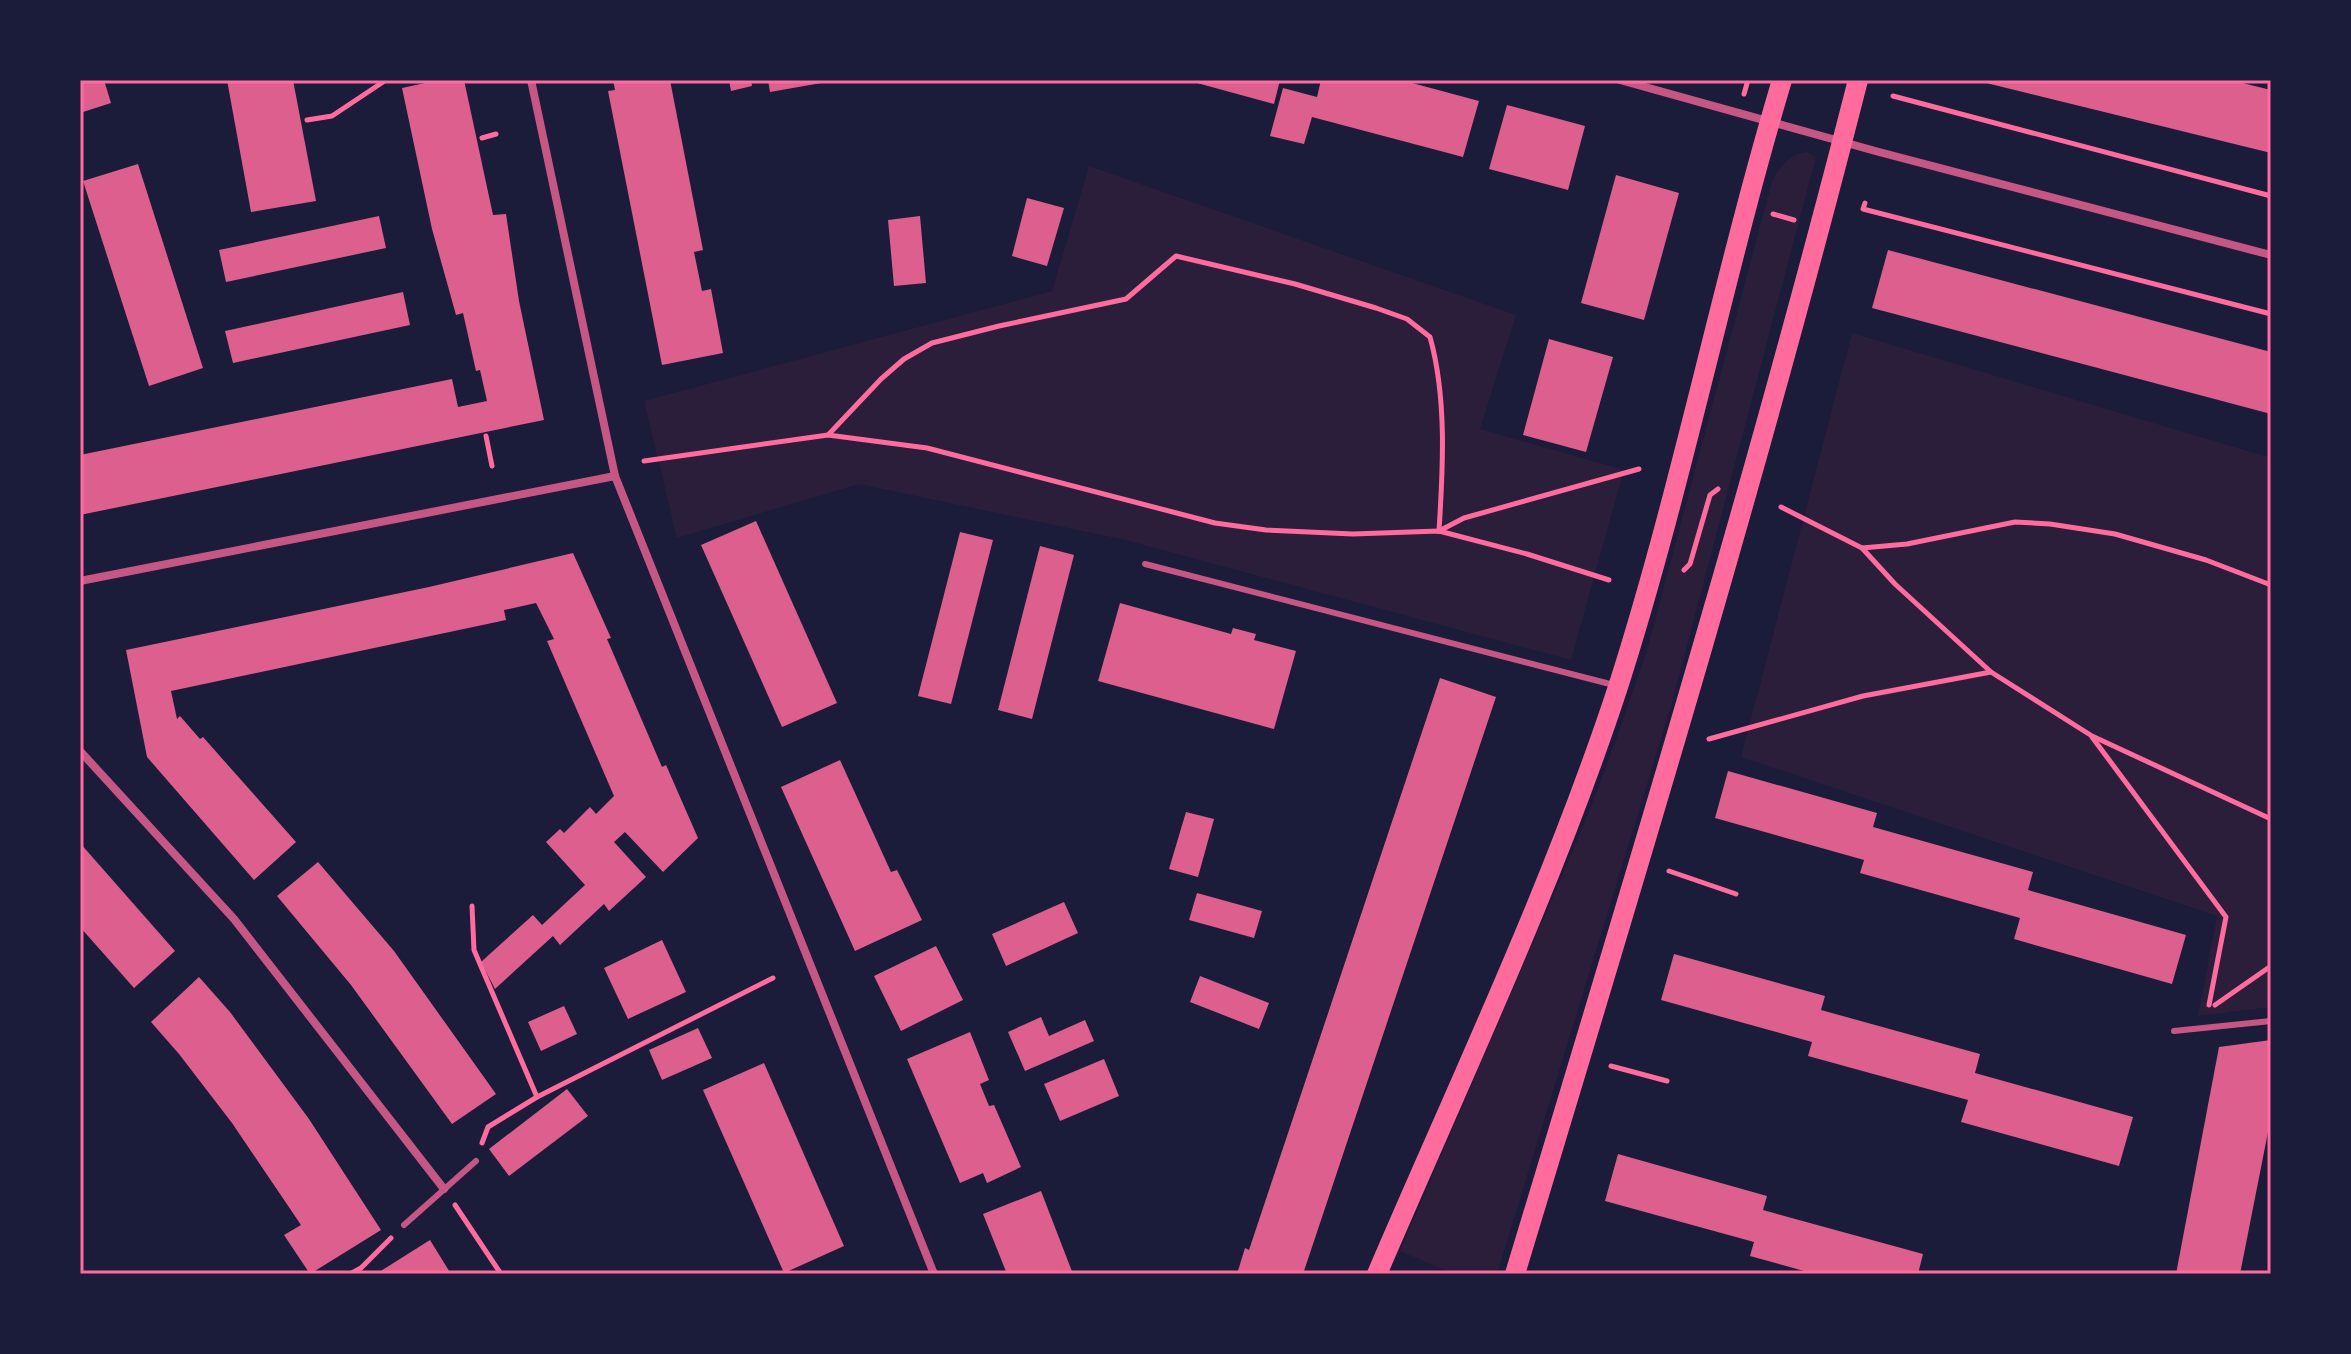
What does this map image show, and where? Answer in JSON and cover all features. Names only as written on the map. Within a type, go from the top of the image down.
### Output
[{"type":"main road","points":[[1377,1274],[1569,824],[1618,686],[1675,490],[1746,207],[1782,80]]},
{"type":"main road","points":[[1515,1274],[1686,708],[1817,243],[1858,80]]},
{"type":"street","points":[[531,80],[615,476],[934,1274]]},
{"type":"street","points":[[1620,80],[2271,255]]},
{"type":"street","points":[[80,581],[615,476]]},
{"type":"street","points":[[80,751],[234,919],[444,1189]]},
{"type":"lane","points":[[1145,564],[1618,686]]},
{"type":"lane","points":[[2174,1031],[2271,1021]]},
{"type":"lane","points":[[404,1225],[476,1161]]},
{"type":"path","points":[[307,120],[332,116],[386,80]]},
{"type":"path","points":[[1893,96],[2271,196]]},
{"type":"path","points":[[482,138],[496,134]]},
{"type":"path","points":[[1864,206],[2271,314]]},
{"type":"path","points":[[1763,212],[1799,222]]},
{"type":"path","points":[[828,435],[881,379],[904,359],[932,343],[1126,299],[1176,256],[1295,284],[1376,308],[1407,319],[1430,337],[1439,385],[1439,531]]},
{"type":"path","points":[[644,461],[828,435],[927,448],[1228,525],[1353,534],[1439,531],[1609,580]]},
{"type":"path","points":[[486,436],[492,466]]},
{"type":"path","points":[[1439,531],[1464,518],[1639,469]]},
{"type":"path","points":[[1675,571],[1684,570],[1690,564],[1710,495],[1716,489],[1727,490]]},
{"type":"path","points":[[1781,507],[1862,548],[1895,584],[1991,672],[2092,736],[2271,819]]},
{"type":"path","points":[[1862,548],[1907,544],[2015,522],[2062,525],[2115,534],[2206,560],[2271,585]]},
{"type":"path","points":[[1709,739],[1863,696],[1991,672]]},
{"type":"path","points":[[2092,736],[2226,917],[2208,1010],[2271,966]]},
{"type":"path","points":[[1669,871],[1736,894]]},
{"type":"path","points":[[472,906],[474,950],[537,1097]]},
{"type":"path","points":[[476,1161],[488,1127],[537,1097],[773,978]]},
{"type":"path","points":[[1611,1066],[1667,1081]]},
{"type":"path","points":[[469,1222],[501,1274]]},
{"type":"path","points":[[350,1274],[361,1268],[404,1225]]},
{"type":"shaded area","points":[[1807,152],[1816,157],[1671,706],[1497,1274],[1454,1274],[1400,1251],[1583,827],[1614,746],[1648,647],[1772,181],[1790,158]]},
{"type":"shaded area","points":[[1089,166],[1516,315],[1480,429],[1624,470],[1571,660],[1125,540],[859,484],[677,538],[644,401],[1052,291]]},
{"type":"shaded area","points":[[1852,333],[2271,458],[2271,1007],[2198,1016],[2217,916],[1741,757]]},
{"type":"building","points":[[80,80],[104,80],[111,103],[80,113]]},
{"type":"building","points":[[227,80],[293,80],[316,201],[251,212]]},
{"type":"building","points":[[439,80],[464,80],[493,215],[506,214],[519,301],[544,420],[80,515],[80,455],[452,379],[458,407],[487,401],[480,370],[476,371],[463,313],[456,315],[432,229],[402,88]]},
{"type":"building","points":[[613,80],[670,80],[703,250],[694,252],[702,291],[711,289],[723,353],[662,365],[608,91],[615,90]]},
{"type":"building","points":[[729,80],[751,80],[752,86],[731,91]]},
{"type":"building","points":[[768,80],[827,80],[827,82],[770,92]]},
{"type":"building","points":[[1186,80],[1280,80],[1274,104]]},
{"type":"building","points":[[1321,80],[1401,80],[1479,101],[1463,157],[1312,117],[1304,144],[1270,136],[1283,88],[1317,97]]},
{"type":"building","points":[[1974,80],[2230,80],[2271,90],[2271,153]]},
{"type":"building","points":[[1507,105],[1585,126],[1568,190],[1489,169]]},
{"type":"building","points":[[138,164],[203,368],[149,386],[83,181]]},
{"type":"building","points":[[1616,175],[1679,193],[1644,320],[1581,303]]},
{"type":"building","points":[[1027,198],[1064,208],[1047,266],[1012,256]]},
{"type":"building","points":[[379,216],[386,248],[226,282],[219,250]]},
{"type":"building","points":[[920,216],[926,283],[894,286],[888,220]]},
{"type":"building","points":[[1888,250],[2271,352],[2271,414],[1872,308]]},
{"type":"building","points":[[403,292],[410,325],[233,363],[225,331]]},
{"type":"building","points":[[1549,339],[1613,357],[1586,452],[1523,435]]},
{"type":"building","points":[[756,521],[837,703],[782,727],[701,545]]},
{"type":"building","points":[[960,532],[993,540],[951,704],[918,696]]},
{"type":"building","points":[[1040,546],[1074,555],[1032,719],[998,710]]},
{"type":"building","points":[[573,553],[611,638],[607,639],[662,767],[666,765],[698,838],[663,872],[625,832],[614,842],[646,877],[609,911],[604,904],[560,945],[553,936],[495,989],[481,962],[533,915],[542,925],[585,885],[546,842],[560,829],[564,833],[590,807],[596,814],[614,796],[547,641],[554,639],[536,603],[504,610],[506,620],[171,691],[177,719],[180,716],[200,739],[203,737],[296,842],[254,880],[147,757],[126,650],[429,587]]},
{"type":"building","points":[[1120,603],[1231,634],[1233,628],[1256,634],[1254,640],[1296,651],[1274,729],[1098,681]]},
{"type":"building","points":[[1440,678],[1496,697],[1303,1274],[1237,1274],[1245,1248],[1249,1250]]},
{"type":"building","points":[[840,760],[891,872],[897,870],[922,920],[855,951],[781,787]]},
{"type":"building","points":[[1728,771],[1877,813],[1873,827],[2033,872],[2028,890],[2186,935],[2172,984],[2014,939],[2020,918],[1860,873],[1864,860],[1715,818]]},
{"type":"building","points":[[1186,812],[1214,819],[1198,877],[1169,869]]},
{"type":"building","points":[[80,843],[175,951],[134,988],[80,927]]},
{"type":"building","points":[[318,862],[394,951],[496,1094],[452,1124],[351,985],[277,896]]},
{"type":"building","points":[[1197,893],[1262,911],[1254,938],[1189,920]]},
{"type":"building","points":[[1064,902],[1078,933],[1006,966],[992,934]]},
{"type":"building","points":[[662,940],[686,992],[628,1019],[604,968]]},
{"type":"building","points":[[936,946],[963,1000],[901,1031],[874,976]]},
{"type":"building","points":[[1674,954],[1825,996],[1821,1010],[1980,1054],[1975,1073],[2133,1117],[2119,1166],[1961,1122],[1968,1100],[1808,1056],[1812,1042],[1661,1000]]},
{"type":"building","points":[[1200,976],[1269,1003],[1259,1029],[1190,1002]]},
{"type":"building","points":[[199,977],[230,1012],[309,1119],[381,1230],[310,1274],[284,1235],[301,1225],[232,1123],[151,1022]]},
{"type":"building","points":[[564,1006],[577,1034],[541,1051],[528,1022]]},
{"type":"building","points":[[1041,1017],[1049,1036],[1085,1020],[1094,1041],[1025,1071],[1008,1032]]},
{"type":"building","points":[[698,1028],[712,1058],[662,1080],[649,1050]]},
{"type":"building","points":[[970,1032],[989,1080],[980,1084],[989,1106],[994,1105],[1021,1167],[987,1183],[983,1173],[960,1183],[907,1059]]},
{"type":"building","points":[[2271,1040],[2269,1127],[2240,1274],[2176,1274],[2219,1047]]},
{"type":"building","points":[[1104,1059],[1119,1096],[1060,1121],[1044,1084]]},
{"type":"building","points":[[764,1063],[844,1246],[784,1273],[703,1090]]},
{"type":"building","points":[[567,1089],[588,1116],[509,1176],[489,1149]]},
{"type":"building","points":[[1618,1154],[1767,1196],[1763,1210],[1923,1254],[1918,1274],[1815,1274],[1750,1256],[1754,1242],[1605,1201]]},
{"type":"building","points":[[1041,1191],[1073,1274],[1007,1274],[983,1214]]},
{"type":"building","points":[[430,1240],[451,1274],[376,1274]]}]
